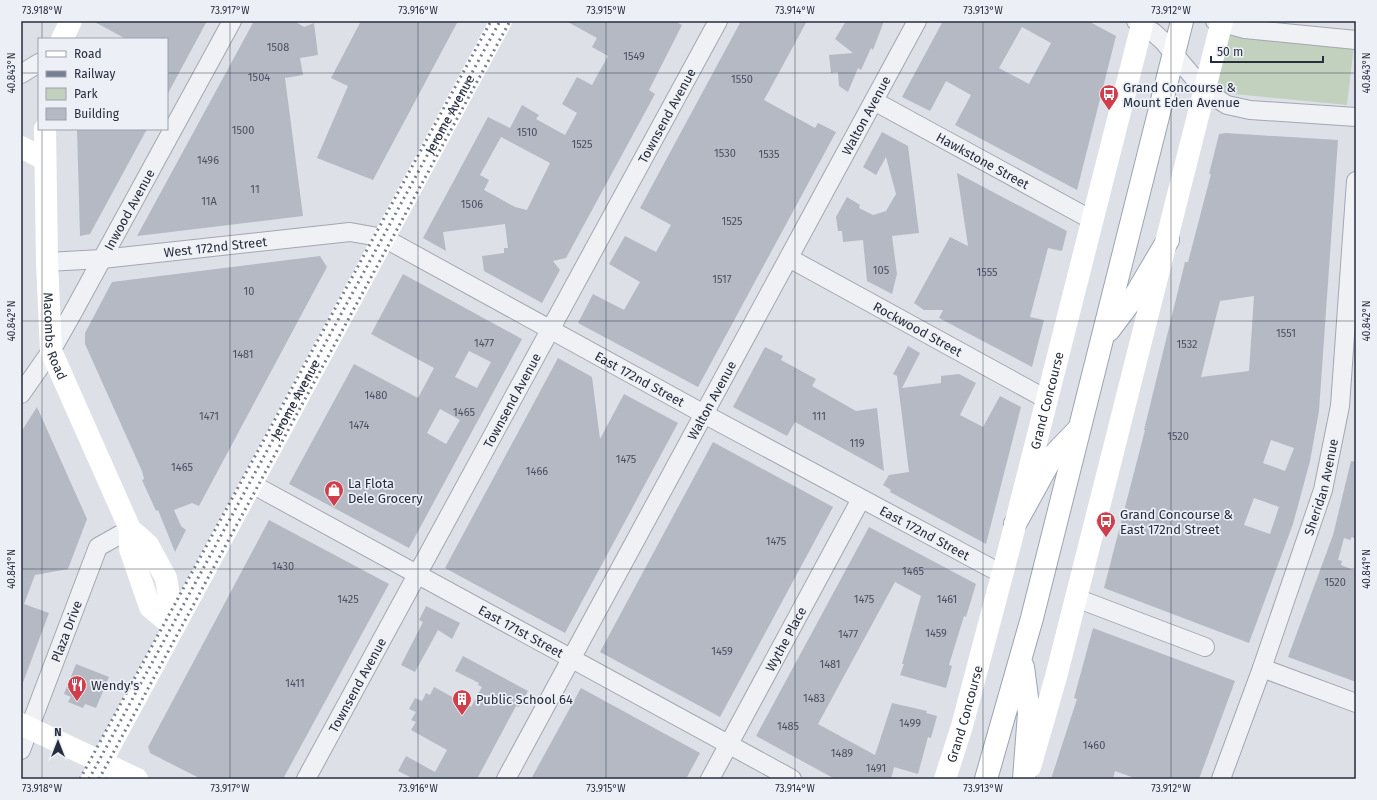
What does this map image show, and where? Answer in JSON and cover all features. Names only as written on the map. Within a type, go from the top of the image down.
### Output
[{"type":"street","points":[[62,38],[71,21]]},
{"type":"street","name":"Inwood Avenue","points":[[21,394],[51,351],[232,21]]},
{"type":"street","name":"Jerome Avenue","points":[[96,770],[501,21]]},
{"type":"street","name":"Townsend Avenue","points":[[306,779],[418,576],[718,21]]},
{"type":"street","name":"Walton Avenue","points":[[506,779],[917,21]]},
{"type":"street","points":[[986,779],[1022,656],[1182,21]]},
{"type":"street","points":[[1140,22],[1158,36],[1174,53],[1204,91],[1221,102],[1238,108],[1356,117]]},
{"type":"street","name":"Grand Concourse","points":[[945,779],[964,720],[1015,524],[1092,220],[1140,22]]},
{"type":"street","points":[[1025,779],[1054,684],[1168,240],[1219,22],[1245,29],[1356,40]]},
{"type":"street","points":[[21,74],[38,64]]},
{"type":"street","name":"Hawkstone Street","points":[[874,101],[1092,220]]},
{"type":"street","name":"Macombs Road","points":[[45,130],[46,262],[51,351],[130,529],[130,549],[150,606],[174,627]]},
{"type":"street","points":[[21,147],[44,159]]},
{"type":"street","name":"Sheridan Avenue","points":[[1221,779],[1262,668],[1323,490],[1340,406],[1356,181]]},
{"type":"street","name":"West 172nd Street","points":[[46,262],[102,259],[350,232],[384,238]]},
{"type":"street","name":"East 172nd Street","points":[[384,238],[704,414],[1002,574]]},
{"type":"street","points":[[1102,339],[1136,294],[1168,240]]},
{"type":"street","name":"Rockwood Street","points":[[789,258],[1046,399]]},
{"type":"street","points":[[1015,524],[1052,457],[1079,428]]},
{"type":"street","name":"East 171st Street","points":[[250,483],[792,779]]},
{"type":"street","name":"Wythe Place","points":[[710,779],[861,499]]},
{"type":"street","name":"Plaza Drive","points":[[21,750],[26,725],[98,547],[130,529]]},
{"type":"street","points":[[1076,598],[1205,647]]},
{"type":"street","points":[[1022,656],[1029,713],[1025,779]]},
{"type":"street","points":[[1262,668],[1356,703]]},
{"type":"street","points":[[26,725],[96,770],[137,779]]},
{"type":"green space","points":[[1224,33],[1260,39],[1354,45],[1347,105],[1224,93],[1213,78]]},
{"type":"building","points":[[93,21],[207,21],[168,93],[168,38],[124,38]]},
{"type":"building","points":[[254,21],[294,21],[304,27],[314,23],[318,55],[300,58],[303,75],[285,78],[303,216],[137,236]]},
{"type":"building","points":[[361,21],[458,21],[373,180],[317,158],[348,86],[331,78]]},
{"type":"building","points":[[566,21],[674,21],[682,25],[649,90],[655,94],[566,258],[553,261],[560,270],[542,303],[484,271],[482,256],[504,253],[504,248],[508,248],[505,224],[443,232],[446,251],[423,238],[488,117],[510,128],[522,105],[539,115],[536,119],[565,135],[577,113],[562,104],[577,77],[592,85],[608,56],[592,47],[597,38]],"holes":[[[501,137],[550,163],[527,210],[515,207],[484,190],[489,180],[480,175]]]},
{"type":"building","points":[[741,21],[807,21],[764,100],[815,128],[818,123],[836,132],[698,387],[578,323],[593,294],[624,310],[640,282],[609,264],[625,236],[656,252],[671,225],[640,208]]},
{"type":"building","points":[[846,21],[884,21],[873,50],[871,48],[861,70],[858,68],[848,92],[839,86],[838,72],[831,73],[829,55],[853,53],[835,39]]},
{"type":"building","points":[[943,21],[1088,21],[1116,36],[1077,190],[955,125],[971,95],[946,81],[930,111],[902,97]],"holes":[[[1022,27],[1051,43],[1029,84],[999,68]]]},
{"type":"building","points":[[77,130],[146,130],[90,234],[80,236]]},
{"type":"building","points":[[882,132],[908,146],[919,233],[892,236],[897,274],[892,294],[867,281],[863,240],[843,242],[842,231],[838,231],[836,217],[847,197],[860,205],[859,208],[873,215],[886,211],[896,194],[886,157],[876,175],[863,167]]},
{"type":"building","points":[[1226,133],[1338,140],[1319,411],[1310,461],[1293,524],[1249,643],[1104,588],[1145,430],[1185,262],[1188,262],[1211,174],[1209,174],[1219,134]],"holes":[[[1254,296],[1249,371],[1201,377],[1220,301]],[[1271,440],[1294,448],[1285,471],[1263,463]],[[1254,498],[1279,507],[1270,534],[1244,525]]]},
{"type":"building","points":[[957,173],[1067,231],[1062,251],[1048,248],[1030,317],[1044,320],[1032,367],[939,318],[943,310],[924,310],[914,303],[950,237],[968,246]]},
{"type":"building","points":[[320,256],[327,267],[199,506],[192,503],[174,510],[181,526],[186,530],[175,552],[158,510],[156,511],[142,480],[144,479],[142,471],[85,344],[85,333],[112,282]]},
{"type":"building","points":[[403,274],[522,339],[409,548],[289,484],[354,364],[418,398],[434,368],[371,334]],"holes":[[[469,351],[491,362],[477,388],[455,377]],[[440,409],[460,420],[446,444],[427,433]]]},
{"type":"building","points":[[908,346],[920,353],[902,388],[941,383],[941,376],[959,374],[976,383],[960,415],[983,427],[1000,396],[1021,407],[986,544],[890,492],[891,490],[883,485],[889,475],[909,472],[897,376],[893,374]]},
{"type":"building","points":[[765,347],[783,356],[781,360],[816,379],[812,386],[856,411],[877,408],[884,471],[795,422],[787,436],[733,407]]},
{"type":"building","points":[[558,358],[592,377],[600,439],[624,394],[678,423],[565,633],[445,568]]},
{"type":"building","points":[[37,407],[87,519],[68,569],[35,575],[24,604],[49,613],[22,685],[21,432]]},
{"type":"building","points":[[713,442],[833,507],[720,717],[600,652]]},
{"type":"building","points":[[1351,461],[1356,462],[1356,539],[1352,537],[1350,540],[1344,538],[1338,560],[1342,561],[1341,565],[1356,571],[1356,682],[1288,657],[1333,535]]},
{"type":"building","points":[[269,520],[389,584],[283,779],[201,779],[150,753],[148,747]]},
{"type":"building","points":[[869,527],[976,584],[966,617],[964,616],[949,665],[952,666],[946,688],[900,675],[921,596],[895,582],[818,724],[875,755],[892,703],[927,711],[926,713],[937,716],[931,738],[928,737],[918,774],[894,767],[891,779],[835,779],[756,736]]},
{"type":"building","points":[[426,606],[460,623],[452,639],[438,630],[415,672],[401,665],[423,622],[419,620]]},
{"type":"building","points":[[1093,628],[1235,681],[1199,779],[1137,779],[1115,771],[1113,779],[1051,779],[1077,699],[1074,698]]},
{"type":"building","name":"Public School 64","points":[[463,656],[528,691],[519,707],[516,706],[477,779],[414,779],[398,771],[406,756],[435,772],[447,750],[411,730],[416,722],[411,720],[416,712],[409,709],[415,698],[422,701],[426,693],[430,695],[434,687],[471,707],[482,687],[478,685],[479,683],[455,671]]},
{"type":"building","points":[[76,664],[109,677],[96,708],[85,704],[83,708],[68,702],[71,697],[64,694]]},
{"type":"building","points":[[581,688],[700,753],[686,779],[531,779]]},
{"type":"railway","points":[[80,779],[491,21]]},
{"type":"railway","points":[[89,779],[500,21]]},
{"type":"railway","points":[[99,779],[510,21]]},
{"type":"place","name":"Grand Concourse & Mount Eden Avenue","points":[[1109,111]]},
{"type":"place","name":"La Flota Dele Grocery","points":[[334,507]]},
{"type":"place","name":"Grand Concourse & East 172nd Street","points":[[1106,538]]},
{"type":"place","name":"Wendy's","points":[[77,702]]},
{"type":"place","name":"Public School 64","points":[[462,716]]}]
